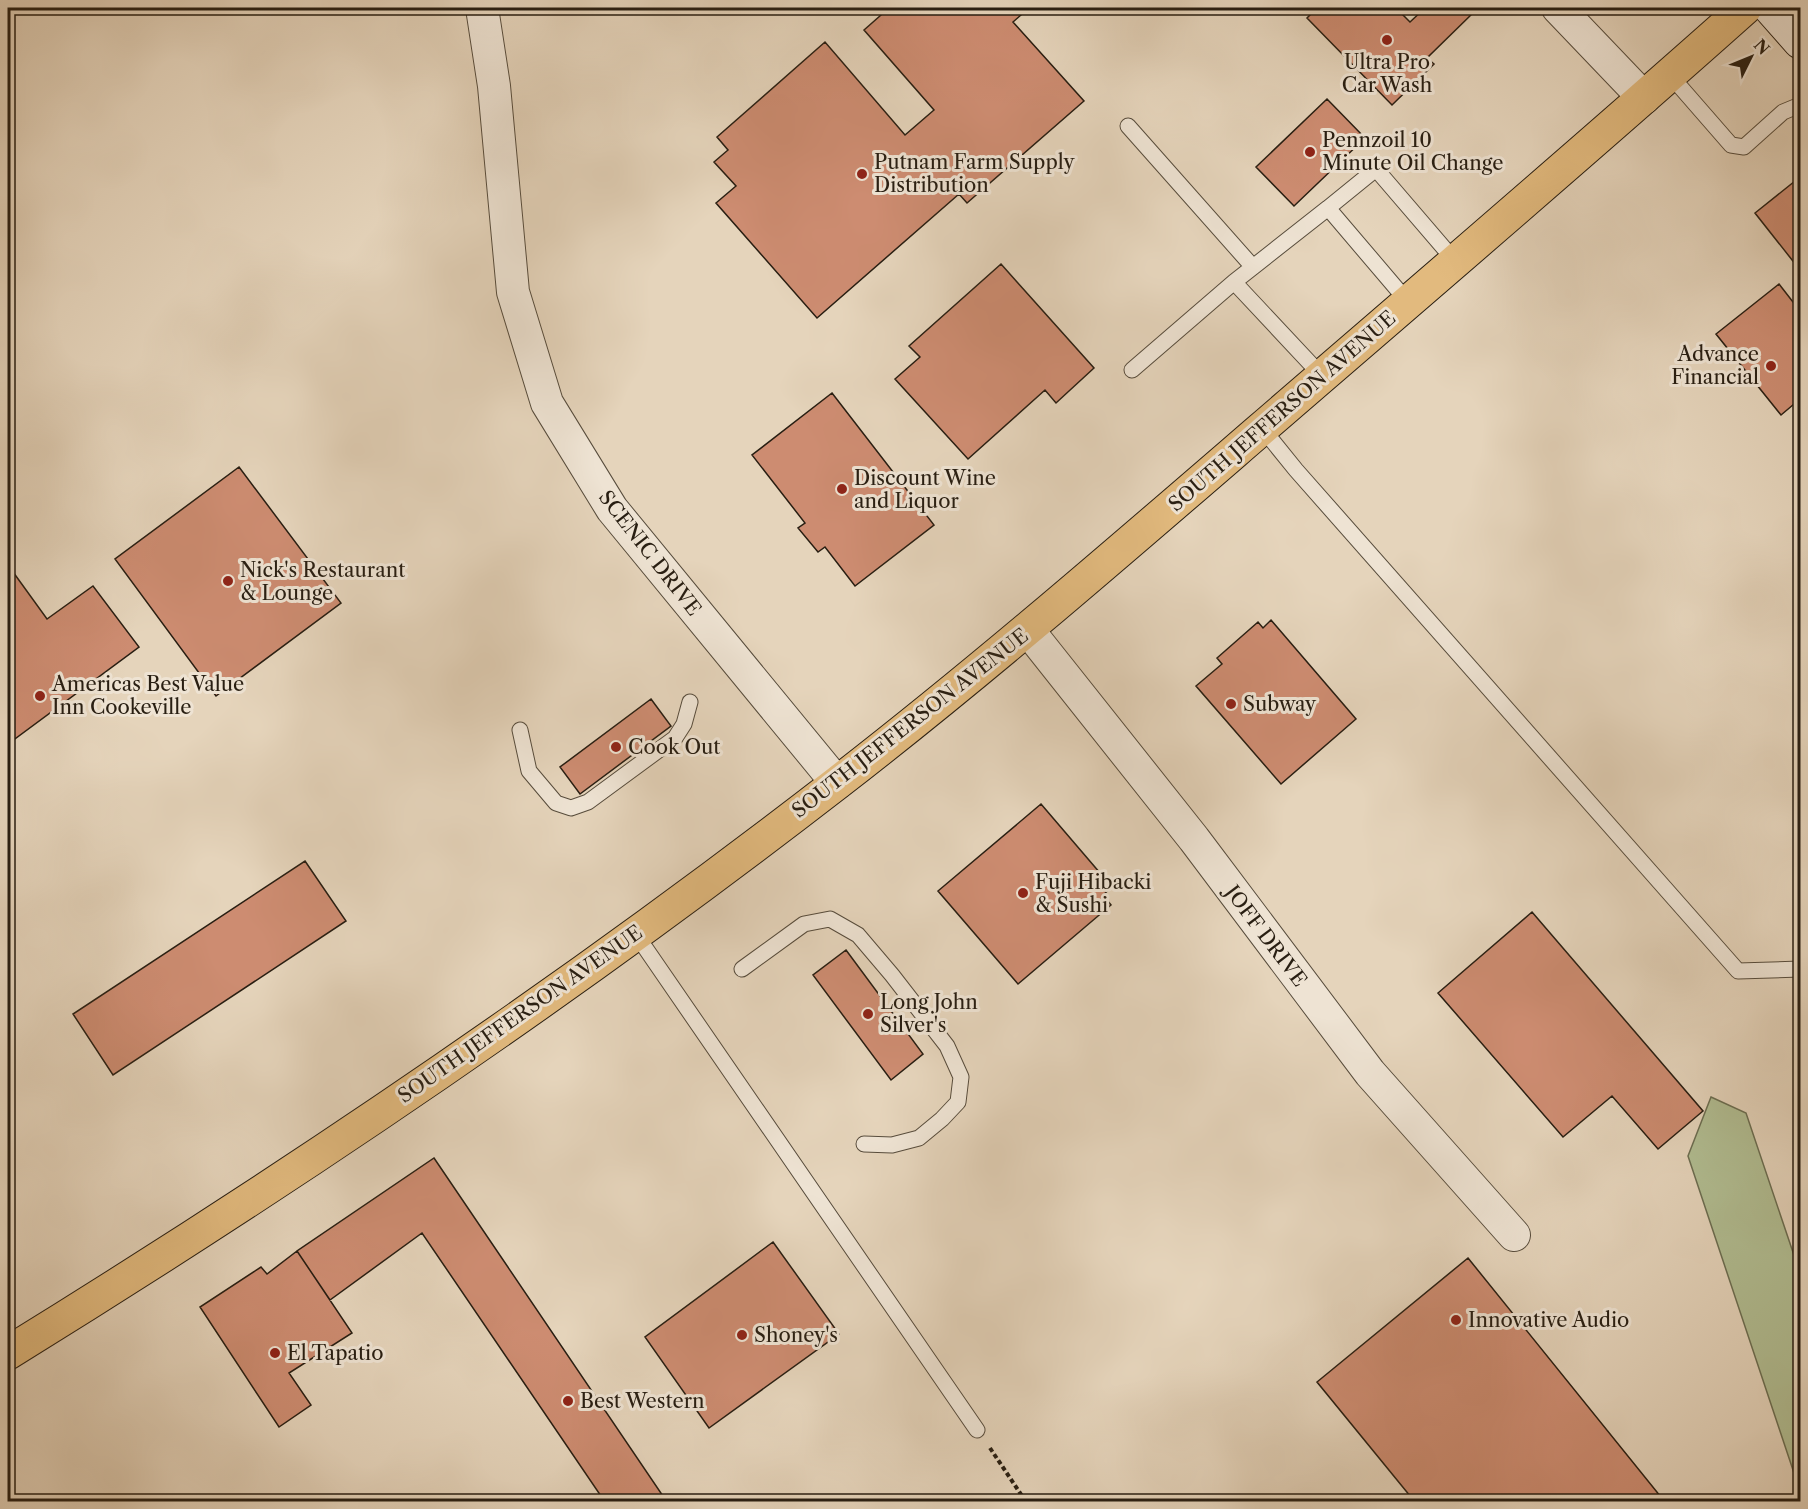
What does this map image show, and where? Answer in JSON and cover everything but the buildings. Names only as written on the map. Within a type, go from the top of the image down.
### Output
[{"type":"main road","name":"SOUTH JEFFERSON AVENUE","points":[[8,1353],[291,1173],[465,1055],[635,933],[837,783],[1028,630],[1745,8]]},
{"type":"street","name":"SCENIC DRIVE","points":[[482,8],[494,86],[513,292],[547,403],[612,509],[837,783]]},
{"type":"street","points":[[1558,8],[1644,98]]},
{"type":"street","points":[[1770,8],[1800,42]]},
{"type":"street","name":"JOFF DRIVE","points":[[1028,630],[1194,838],[1370,1073],[1514,1234]]},
{"type":"lane","points":[[1670,75],[1731,145],[1744,147],[1783,112],[1800,105]]},
{"type":"lane","points":[[1128,126],[1253,267]]},
{"type":"lane","points":[[1132,370],[1234,282],[1376,169],[1455,261]]},
{"type":"lane","points":[[1328,208],[1407,302]]},
{"type":"lane","points":[[1234,282],[1322,376]]},
{"type":"lane","points":[[1262,428],[1296,470],[1738,970],[1800,969]]},
{"type":"lane","points":[[520,730],[529,771],[556,803],[571,808],[588,802],[675,738],[684,724],[690,702]]},
{"type":"lane","points":[[741,969],[804,924],[830,919],[858,935],[947,1046],[961,1077],[958,1102],[920,1138],[892,1145],[864,1144]]},
{"type":"lane","points":[[635,933],[977,1430]]},
{"type":"path","points":[[977,1430],[1026,1502]]},
{"type":"green space","points":[[1711,1097],[1746,1113],[1800,1273],[1800,1491],[1688,1156]]},
{"type":"place","name":"Ultra Pro Car Wash","points":[[1387,40]]},
{"type":"place","name":"Pennzoil 10 Minute Oil Change","points":[[1310,152]]},
{"type":"place","name":"Putnam Farm Supply Distribution","points":[[862,174]]},
{"type":"place","name":"Advance Financial","points":[[1771,366]]},
{"type":"place","name":"Discount Wine and Liquor","points":[[842,489]]},
{"type":"place","name":"Nick's Restaurant & Lounge","points":[[228,581]]},
{"type":"place","name":"Americas Best Value Inn Cookeville","points":[[40,696]]},
{"type":"place","name":"Subway","points":[[1231,704]]},
{"type":"place","name":"Cook Out","points":[[616,747]]},
{"type":"place","name":"Fuji Hibacki & Sushi","points":[[1023,893]]},
{"type":"place","name":"Long John Silver's","points":[[868,1014]]},
{"type":"place","name":"Innovative Audio","points":[[1456,1320]]},
{"type":"place","name":"Shoney's","points":[[742,1335]]},
{"type":"place","name":"El Tapatio","points":[[275,1353]]},
{"type":"place","name":"Best Western","points":[[568,1401]]}]
